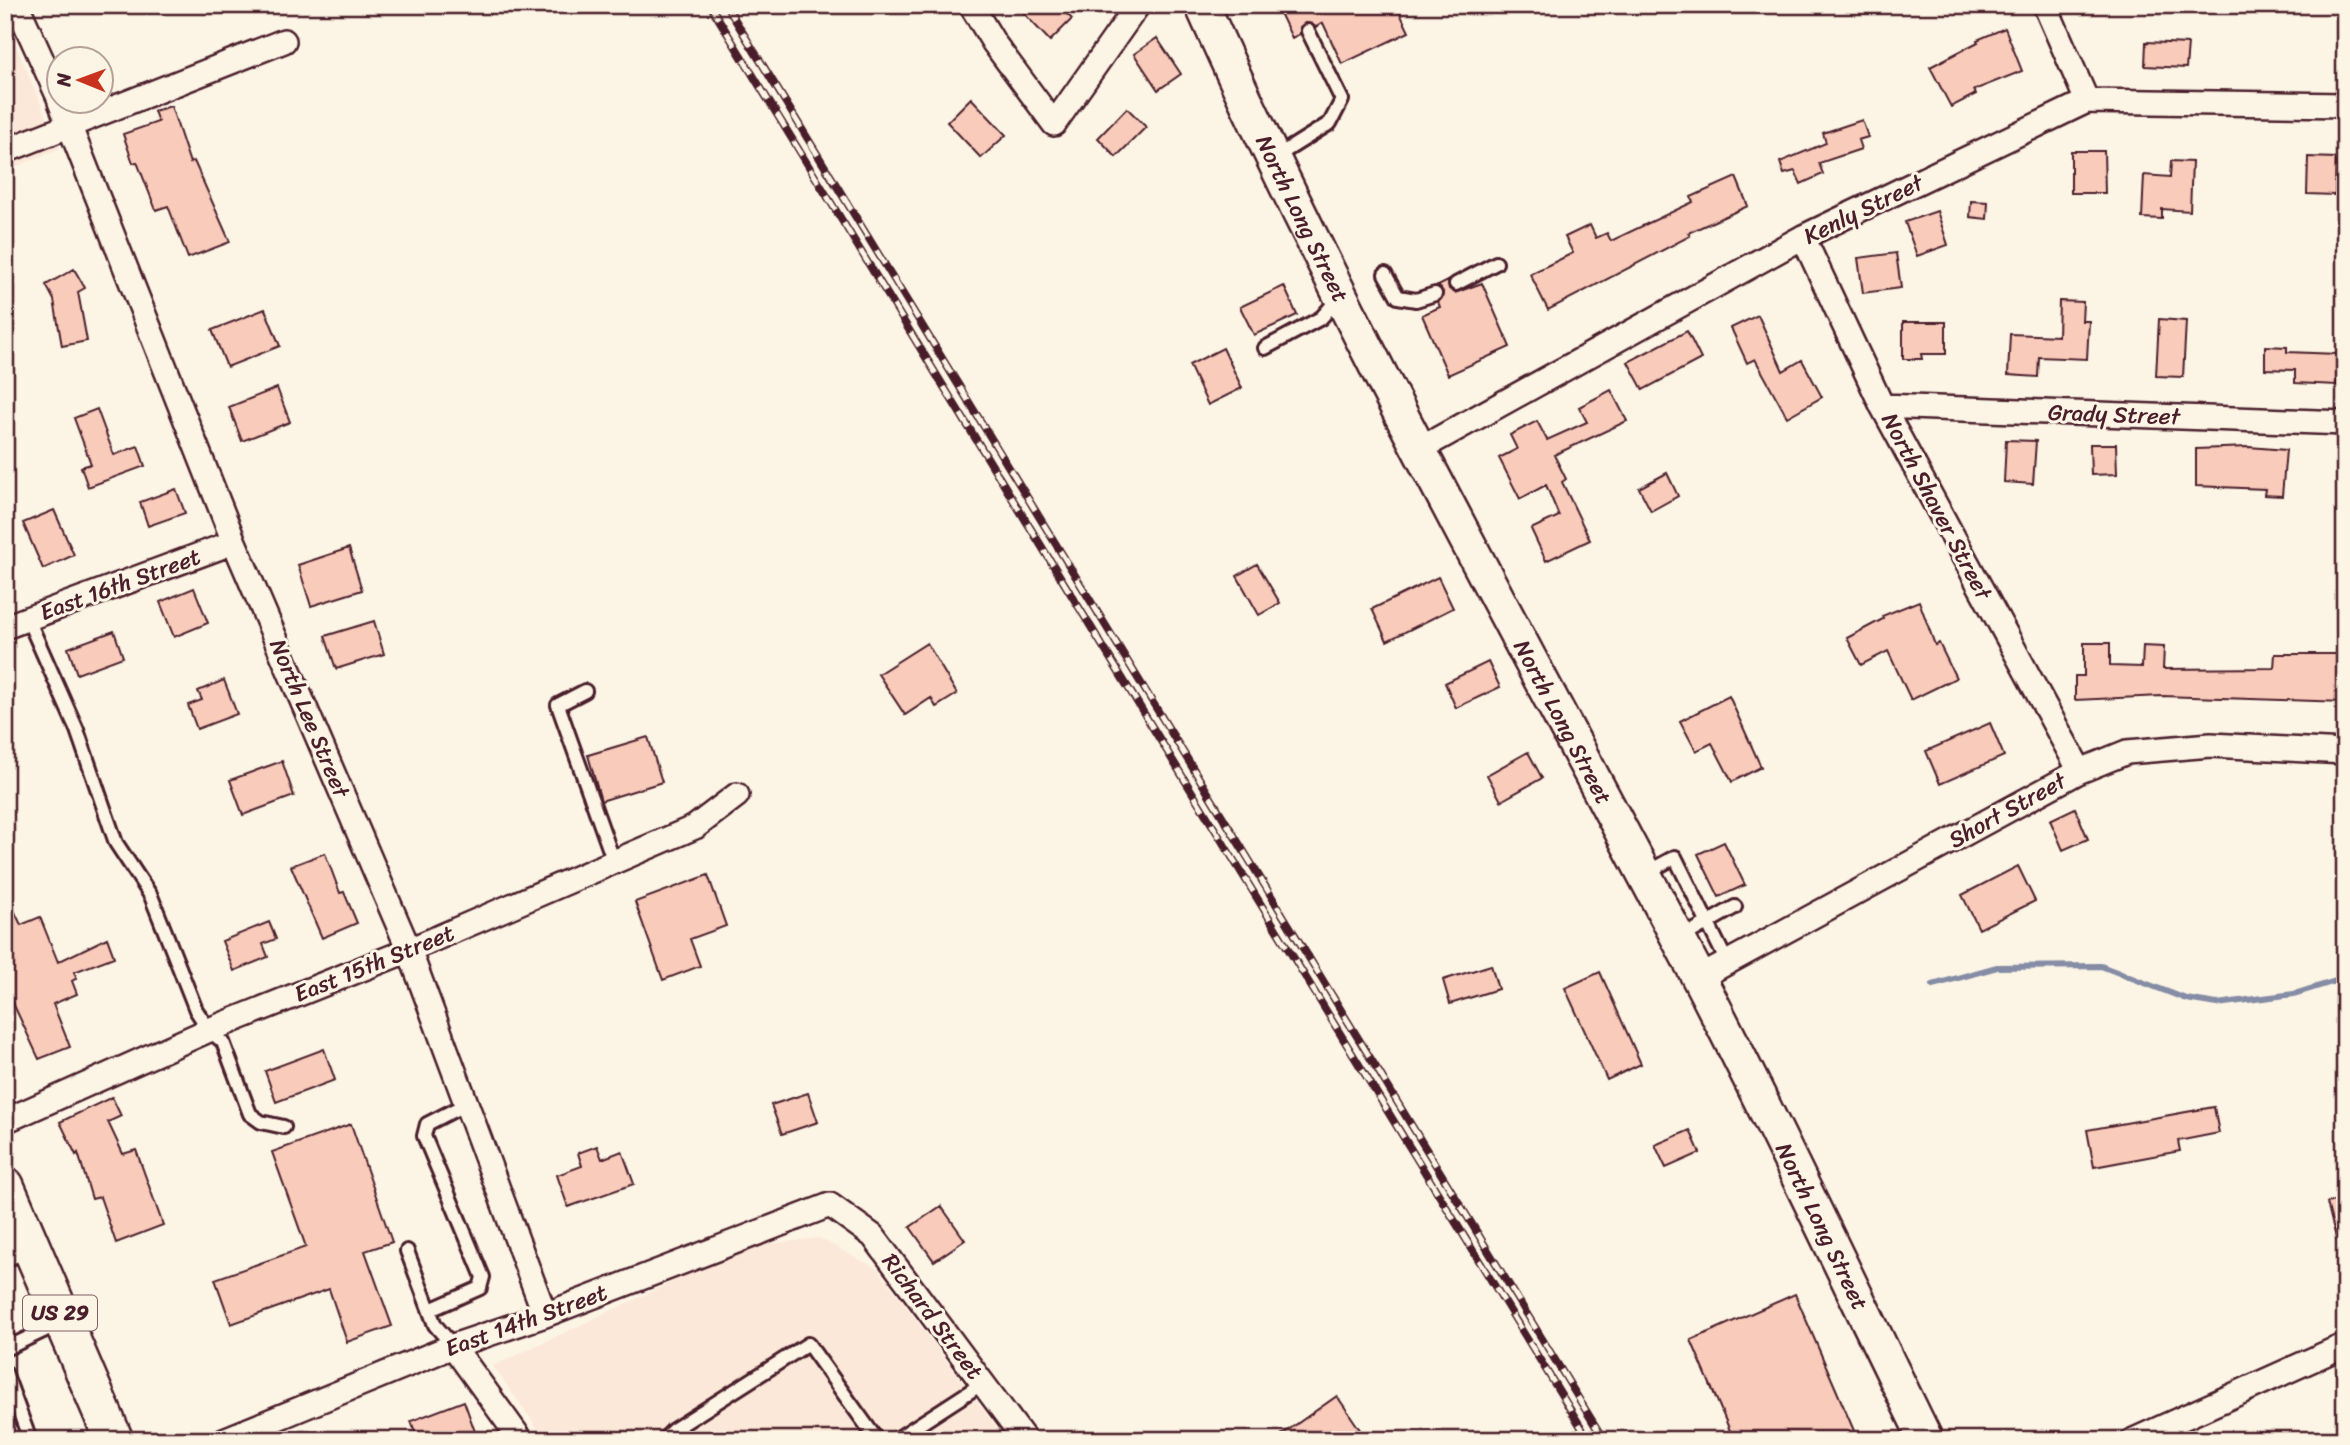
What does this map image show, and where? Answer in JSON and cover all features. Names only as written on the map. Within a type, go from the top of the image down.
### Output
[{"type":"main road","name":"US 29","points":[[5,1186],[19,1255],[63,1321],[113,1439]]},
{"type":"street","name":"North Lee Street","points":[[17,5],[46,70]]},
{"type":"street","points":[[971,5],[994,43],[1054,124],[1138,5]]},
{"type":"street","name":"North Long Street","points":[[1202,5],[1418,450],[1678,939],[1713,970],[1926,1440]]},
{"type":"street","points":[[2045,5],[2087,101]]},
{"type":"street","points":[[5,151],[70,123],[284,41]]},
{"type":"street","name":"Kenly Street","points":[[1418,450],[1803,237],[2087,101],[2345,105]]},
{"type":"street","name":"North Lee Street","points":[[67,116],[234,542],[410,950],[545,1315]]},
{"type":"street","name":"North Shaver Street","points":[[1803,237],[1882,406],[2080,771]]},
{"type":"street","name":"Grady Street","points":[[1882,406],[2345,423]]},
{"type":"street","name":"East 16th Street","points":[[5,627],[234,542]]},
{"type":"street","name":"Short Street","points":[[1713,970],[2080,771],[2127,752],[2211,745],[2345,752]]},
{"type":"street","name":"East 15th Street","points":[[5,1121],[209,1030],[410,950],[695,827],[737,795]]},
{"type":"street","name":"East 14th Street","points":[[225,1440],[453,1346],[545,1315],[830,1205]]},
{"type":"street","name":"Richard Street","points":[[830,1205],[873,1236],[1025,1440]]},
{"type":"street","points":[[2134,1440],[2345,1345]]},
{"type":"street","points":[[453,1346],[521,1440]]},
{"type":"lane","points":[[1274,158],[1330,123],[1342,100],[1308,31]]},
{"type":"lane","points":[[1457,284],[1496,263]]},
{"type":"lane","points":[[1385,274],[1398,297],[1416,300],[1435,294]]},
{"type":"lane","points":[[1265,348],[1321,318],[1342,296]]},
{"type":"lane","points":[[27,617],[77,730],[116,843],[151,896],[195,1010],[209,1030],[223,1042],[250,1114],[261,1122],[284,1127]]},
{"type":"lane","points":[[584,691],[558,705],[614,862]]},
{"type":"lane","points":[[1644,874],[1675,856],[1707,922],[1713,970]]},
{"type":"lane","points":[[1678,939],[1735,908]]},
{"type":"lane","points":[[430,1310],[480,1288],[483,1277],[424,1136],[427,1124],[466,1104]]},
{"type":"lane","points":[[407,1251],[435,1325],[453,1346]]},
{"type":"lane","points":[[5,1333],[8,1348],[63,1321]]},
{"type":"lane","points":[[663,1440],[673,1430],[808,1344],[877,1440]]},
{"type":"lane","points":[[5,1371],[30,1440]]},
{"type":"lane","points":[[895,1440],[983,1383]]},
{"type":"shaded area","points":[[5,20],[60,148],[5,172]]},
{"type":"shaded area","points":[[819,1238],[878,1269],[1006,1440],[546,1440],[493,1366],[749,1246]]},
{"type":"building","points":[[1016,5],[1058,5],[1072,19],[1050,41]]},
{"type":"building","points":[[1294,5],[1396,5],[1409,32],[1342,64],[1323,23],[1316,27],[1305,23],[1300,27],[1300,34],[1292,38],[1280,13]]},
{"type":"building","points":[[2005,28],[2022,71],[1974,90],[1976,94],[1951,107],[1930,67],[1978,42],[1977,40]]},
{"type":"building","points":[[1157,38],[1181,74],[1158,90],[1134,54]]},
{"type":"building","points":[[2146,42],[2188,44],[2186,68],[2145,66]]},
{"type":"building","points":[[971,98],[1006,135],[981,158],[947,122]]},
{"type":"building","points":[[171,106],[190,163],[194,161],[230,242],[188,258],[168,206],[156,210],[137,162],[133,163],[123,134],[158,122],[154,111]]},
{"type":"building","points":[[1127,108],[1146,127],[1116,157],[1098,138]]},
{"type":"building","points":[[1862,120],[1868,137],[1858,140],[1861,149],[1819,163],[1823,174],[1801,184],[1795,171],[1784,174],[1780,162],[1826,143],[1823,133]]},
{"type":"building","points":[[2071,151],[2104,151],[2105,193],[2071,193]]},
{"type":"building","points":[[2308,157],[2336,158],[2335,195],[2307,194]]},
{"type":"building","points":[[2171,161],[2192,162],[2190,211],[2162,209],[2162,219],[2142,218],[2144,175],[2170,177]]},
{"type":"building","points":[[1736,177],[1748,206],[1688,233],[1690,236],[1548,310],[1530,274],[1573,253],[1565,237],[1590,225],[1596,238],[1607,233],[1611,241],[1693,202],[1691,197]]},
{"type":"building","points":[[1971,201],[1988,202],[1987,219],[1970,217]]},
{"type":"building","points":[[1937,211],[1948,245],[1917,256],[1905,222]]},
{"type":"building","points":[[1896,253],[1901,288],[1863,293],[1858,258]]},
{"type":"building","points":[[74,269],[85,288],[78,292],[87,341],[62,346],[54,300],[46,285]]},
{"type":"building","points":[[1448,281],[1449,289],[1455,293],[1482,283],[1510,347],[1448,375],[1422,315],[1440,307],[1438,302],[1443,292],[1438,286]]},
{"type":"building","points":[[1284,286],[1297,315],[1254,335],[1240,307]]},
{"type":"building","points":[[2059,301],[2083,302],[2082,321],[2089,321],[2087,359],[2039,357],[2038,377],[2008,375],[2010,334],[2058,336]]},
{"type":"building","points":[[265,309],[280,346],[227,367],[212,330]]},
{"type":"building","points":[[1758,315],[1783,371],[1802,360],[1822,397],[1787,417],[1755,359],[1747,363],[1731,328]]},
{"type":"building","points":[[2159,319],[2186,321],[2183,377],[2156,376]]},
{"type":"building","points":[[1903,322],[1946,322],[1946,354],[1921,354],[1922,359],[1903,359]]},
{"type":"building","points":[[1687,331],[1701,359],[1643,390],[1628,362]]},
{"type":"building","points":[[2265,346],[2287,347],[2287,352],[2338,354],[2337,385],[2295,383],[2295,370],[2265,369]]},
{"type":"building","points":[[1223,348],[1242,388],[1208,405],[1189,365]]},
{"type":"building","points":[[277,388],[290,422],[242,441],[229,407]]},
{"type":"building","points":[[1611,390],[1627,421],[1554,455],[1566,479],[1562,482],[1590,540],[1546,561],[1531,529],[1559,516],[1546,485],[1520,499],[1499,458],[1517,449],[1510,435],[1537,421],[1547,440],[1587,422],[1579,407]]},
{"type":"building","points":[[97,409],[114,455],[138,446],[145,466],[88,487],[81,467],[91,464],[74,418]]},
{"type":"building","points":[[2006,440],[2036,441],[2033,484],[2004,482]]},
{"type":"building","points":[[2090,444],[2116,444],[2117,474],[2091,475]]},
{"type":"building","points":[[2249,447],[2286,450],[2282,496],[2264,495],[2265,489],[2196,486],[2196,449]]},
{"type":"building","points":[[1667,473],[1678,496],[1651,511],[1639,488]]},
{"type":"building","points":[[176,489],[185,513],[148,526],[140,502]]},
{"type":"building","points":[[54,510],[74,555],[43,569],[23,523]]},
{"type":"building","points":[[349,548],[362,590],[311,606],[298,565]]},
{"type":"building","points":[[1257,564],[1280,603],[1259,615],[1237,576]]},
{"type":"building","points":[[1438,577],[1453,608],[1387,641],[1372,609]]},
{"type":"building","points":[[194,588],[208,623],[174,637],[160,602]]},
{"type":"building","points":[[1919,601],[1935,645],[1939,643],[1956,678],[1911,700],[1888,651],[1861,665],[1847,638],[1883,619],[1882,616]]},
{"type":"building","points":[[374,621],[384,654],[336,669],[325,636]]},
{"type":"building","points":[[114,631],[123,657],[77,674],[68,648]]},
{"type":"building","points":[[927,643],[957,694],[936,707],[931,698],[905,715],[878,674]]},
{"type":"building","points":[[2084,643],[2110,643],[2110,666],[2142,667],[2143,646],[2164,647],[2163,669],[2274,668],[2275,654],[2345,654],[2345,702],[2162,696],[2075,700],[2075,676],[2084,676]]},
{"type":"building","points":[[1488,662],[1500,687],[1456,708],[1445,683]]},
{"type":"building","points":[[224,680],[237,714],[197,729],[188,705],[202,700],[198,691]]},
{"type":"building","points":[[1729,696],[1761,767],[1732,782],[1712,743],[1696,751],[1680,721]]},
{"type":"building","points":[[1990,723],[2004,756],[1940,784],[1926,751]]},
{"type":"building","points":[[648,737],[662,782],[601,801],[588,755]]},
{"type":"building","points":[[1528,752],[1542,778],[1501,801],[1487,775]]},
{"type":"building","points":[[282,761],[294,796],[243,815],[230,780]]},
{"type":"building","points":[[2075,808],[2088,839],[2063,850],[2050,820]]},
{"type":"building","points":[[1724,842],[1745,885],[1719,897],[1698,854]]},
{"type":"building","points":[[325,853],[340,893],[344,892],[357,923],[322,938],[291,866]]},
{"type":"building","points":[[2018,866],[2035,901],[1979,929],[1962,895]]},
{"type":"building","points":[[708,875],[726,926],[690,939],[700,966],[663,980],[635,902]]},
{"type":"building","points":[[5,891],[21,925],[40,917],[58,962],[107,938],[114,957],[74,972],[77,978],[72,981],[77,994],[53,1004],[70,1047],[39,1059],[5,986]]},
{"type":"building","points":[[269,922],[276,939],[263,944],[268,957],[234,971],[222,941]]},
{"type":"building","points":[[1491,965],[1498,989],[1450,1004],[1443,980]]},
{"type":"building","points":[[1600,972],[1641,1064],[1607,1080],[1565,988]]},
{"type":"building","points":[[324,1049],[335,1080],[276,1102],[265,1071]]},
{"type":"building","points":[[808,1093],[818,1122],[782,1134],[771,1105]]},
{"type":"building","points":[[112,1097],[121,1116],[108,1122],[123,1154],[136,1150],[163,1225],[116,1243],[100,1197],[92,1199],[78,1153],[76,1155],[60,1122]]},
{"type":"building","points":[[2214,1107],[2219,1133],[2178,1141],[2180,1151],[2094,1167],[2087,1130]]},
{"type":"building","points":[[351,1124],[392,1242],[365,1251],[392,1326],[347,1342],[329,1289],[231,1324],[215,1279],[306,1247],[272,1152]]},
{"type":"building","points":[[1690,1130],[1700,1153],[1666,1168],[1655,1145]]},
{"type":"building","points":[[597,1146],[602,1159],[622,1151],[634,1184],[568,1207],[557,1175],[582,1166],[578,1153]]},
{"type":"building","points":[[2345,1198],[2345,1248],[2339,1249],[2327,1203]]},
{"type":"building","points":[[941,1206],[965,1240],[934,1261],[910,1227]]},
{"type":"building","points":[[1795,1294],[1858,1440],[1734,1440],[1691,1340]]},
{"type":"building","points":[[1337,1396],[1367,1440],[1274,1440]]},
{"type":"building","points":[[464,1401],[478,1440],[418,1440],[411,1421]]},
{"type":"waterway","points":[[1933,985],[1997,967],[2101,966],[2186,999],[2217,1004],[2294,994],[2345,978]]},
{"type":"railway","points":[[710,5],[1589,1440]]},
{"type":"railway","points":[[726,5],[1604,1440]]}]
